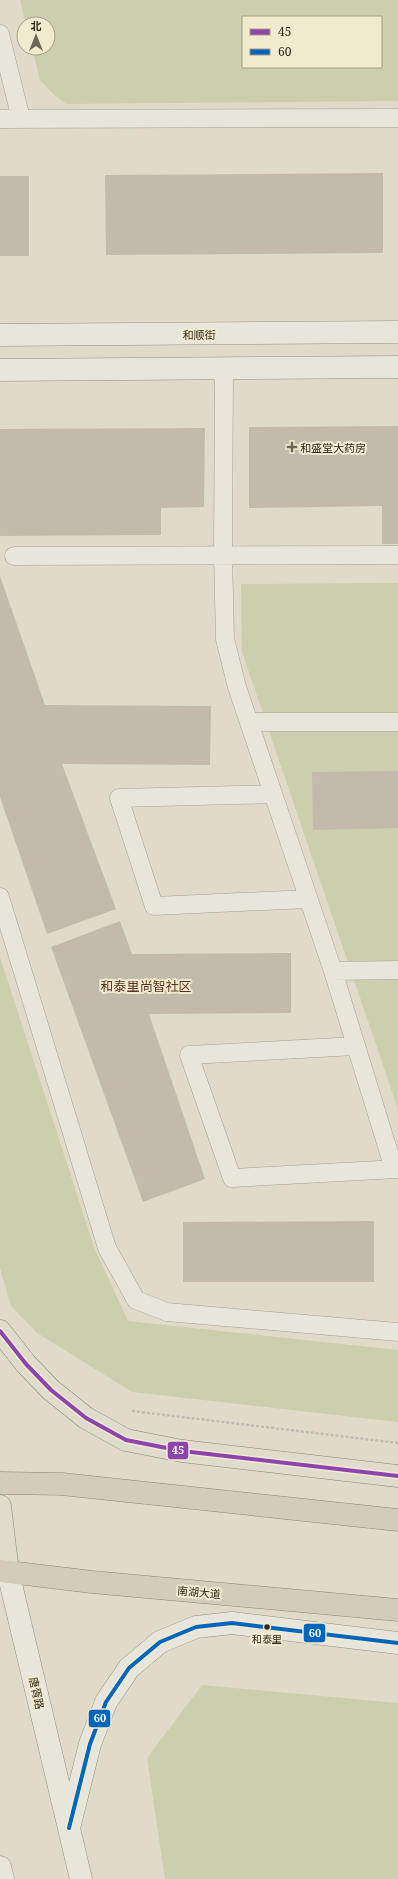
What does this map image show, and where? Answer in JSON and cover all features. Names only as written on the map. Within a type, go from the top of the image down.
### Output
[{"type":"highway","points":[[0,1484],[62,1484],[398,1520]]},
{"type":"highway","name":"南湖大道","points":[[4,1571],[92,1582],[398,1610]]},
{"type":"main road","points":[[0,1331],[26,1364],[51,1390],[86,1418],[126,1440],[182,1451],[398,1476]]},
{"type":"main road","name":"唐胥路","points":[[0,1506],[4,1571]]},
{"type":"street","name":"和顺街","points":[[0,335],[398,332]]},
{"type":"street","points":[[0,370],[398,367]]},
{"type":"street","name":"唐胥路","points":[[4,1571],[81,1879]]},
{"type":"street","points":[[69,1828],[90,1744],[106,1702],[129,1668],[160,1642],[196,1627],[232,1624],[398,1643]]},
{"type":"street","points":[[0,1867],[3,1879]]},
{"type":"lane","points":[[0,34],[21,119]]},
{"type":"lane","points":[[0,119],[398,118]]},
{"type":"lane","points":[[224,368],[225,639],[237,687],[333,971],[396,1169],[232,1178],[189,1055],[356,1046]]},
{"type":"lane","points":[[14,556],[398,555]]},
{"type":"lane","points":[[249,722],[398,722]]},
{"type":"lane","points":[[272,794],[119,798],[154,906],[308,900]]},
{"type":"lane","points":[[0,897],[107,1248],[136,1300],[167,1312],[398,1332]]},
{"type":"lane","points":[[333,971],[398,970]]},
{"type":"path","points":[[128,1411],[398,1443]]},
{"type":"green space","points":[[20,0],[398,0],[398,101],[66,104],[54,95],[40,80],[34,56],[56,56],[56,16],[24,16]]},
{"type":"green space","points":[[398,583],[398,1109],[242,652],[241,584]]},
{"type":"green space","points":[[0,957],[94,1247],[128,1321],[398,1350],[398,1422],[132,1392],[37,1333],[11,1306],[0,1268]]},
{"type":"green space","points":[[202,1685],[398,1703],[398,1879],[165,1879],[147,1758]]},
{"type":"building","points":[[383,173],[383,253],[106,255],[105,175]]},
{"type":"building","points":[[0,176],[29,176],[29,256],[0,256]]},
{"type":"building","points":[[398,426],[398,544],[382,544],[382,506],[249,508],[249,427]]},
{"type":"building","points":[[205,428],[204,507],[161,508],[161,535],[0,536],[0,429]]},
{"type":"building","points":[[0,576],[45,705],[211,706],[210,765],[62,764],[116,909],[47,934],[0,797]]},
{"type":"building","points":[[398,771],[398,828],[313,830],[312,772]]},
{"type":"building","points":[[120,921],[132,954],[291,953],[291,1013],[149,1014],[205,1179],[143,1202],[51,947]]},
{"type":"building","points":[[374,1221],[374,1282],[183,1282],[183,1222]]},
{"type":"transit line","name":"45","points":[[0,1331],[26,1364],[51,1390],[86,1418],[126,1440],[182,1451],[398,1476]]},
{"type":"transit line","name":"60","points":[[69,1828],[90,1744],[106,1702],[129,1668],[160,1642],[196,1627],[232,1623],[398,1643]]},
{"type":"place","name":"和盛堂大药房","points":[[292,447]]},
{"type":"place","name":"和泰里","points":[[267,1627]]},
{"type":"district","name":"和泰里尚智社区","points":[[146,986]]}]
